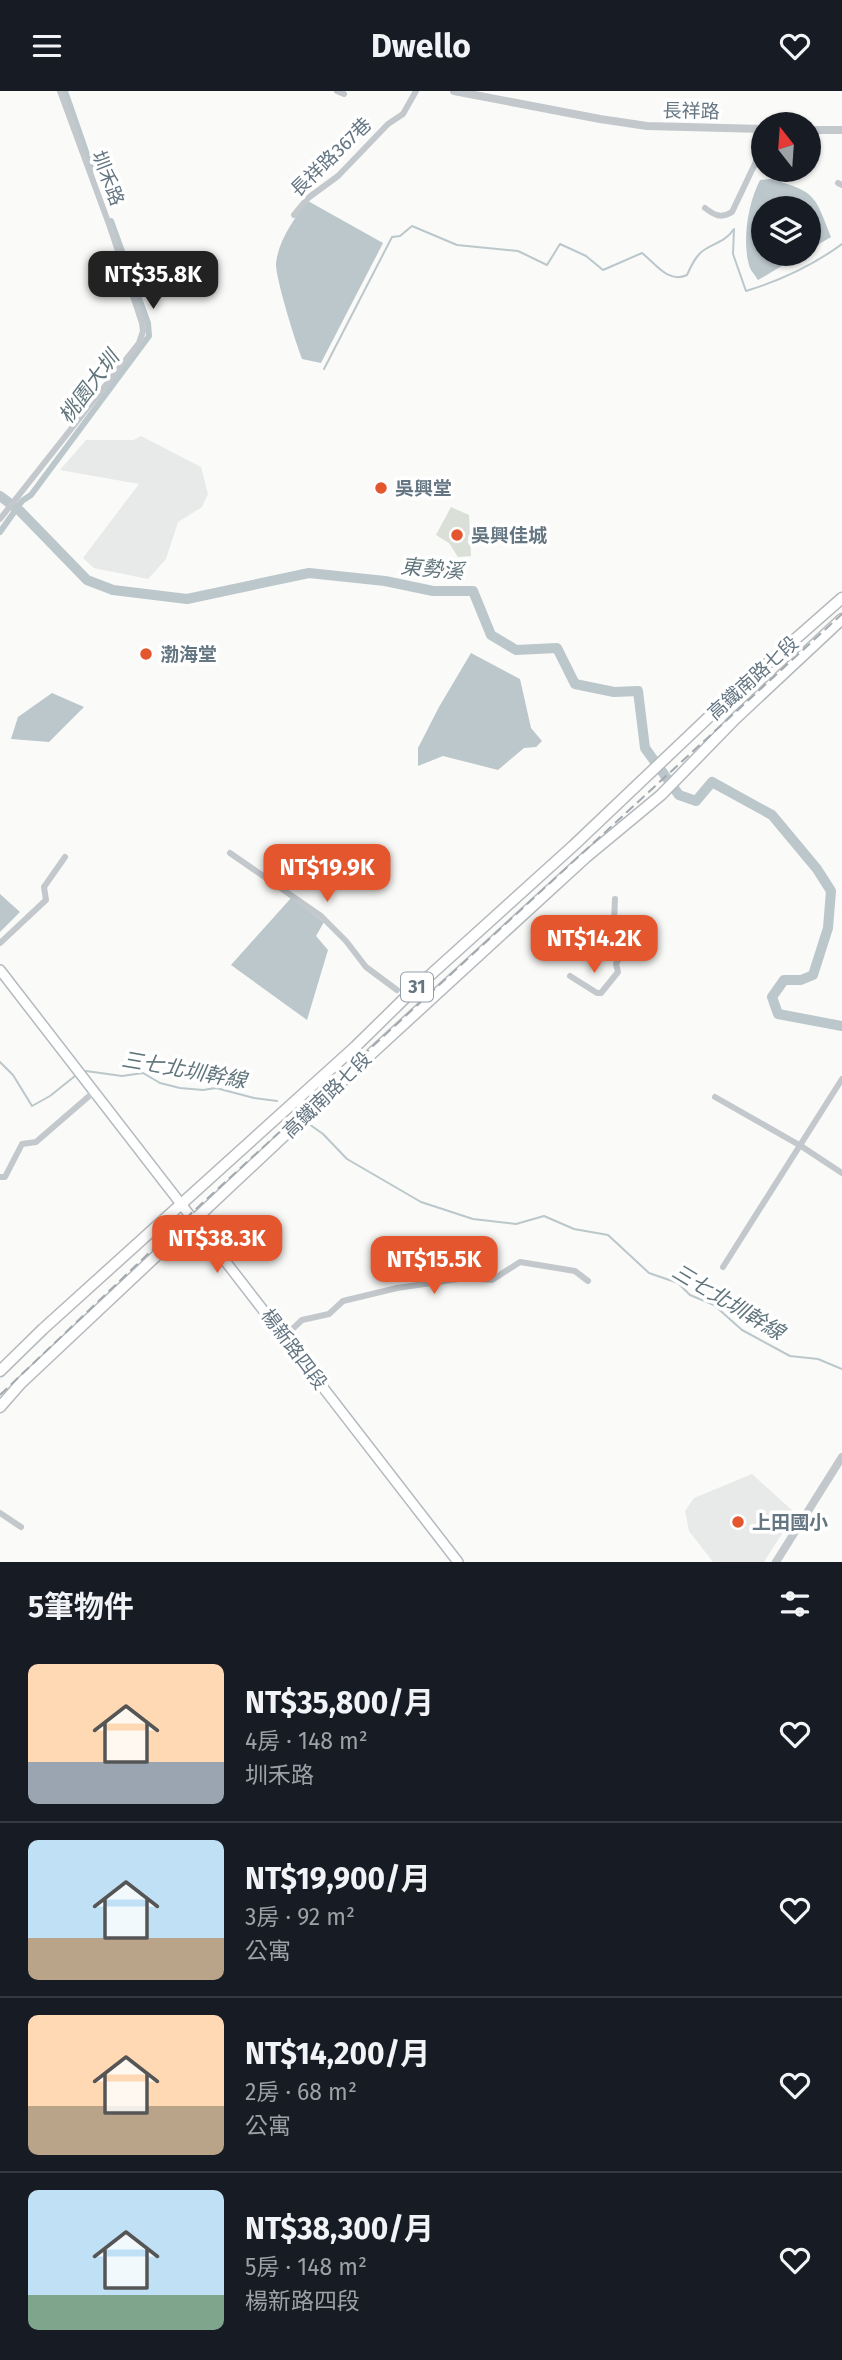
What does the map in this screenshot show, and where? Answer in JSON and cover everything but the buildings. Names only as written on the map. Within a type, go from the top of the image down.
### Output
[{"type":"main road","name":"高鐵南路七段","points":[[0,1371],[355,1047],[618,795],[651,769],[842,598]]},
{"type":"main road","name":"高鐵南路七段","points":[[0,1407],[24,1380],[93,1314],[196,1221],[369,1056],[677,780],[735,719],[842,619]]},
{"type":"main road","name":"楊新路四段","points":[[0,970],[458,1562]]},
{"type":"street","name":"圳禾路","points":[[0,519],[139,343],[143,331],[110,227],[60,91]]},
{"type":"street","name":"長祥路367巷","points":[[294,215],[308,198],[338,176],[388,124],[403,114],[416,91]]},
{"type":"street","name":"長祥路","points":[[454,91],[648,126],[751,129]]},
{"type":"street","points":[[821,129],[842,130]]},
{"type":"street","points":[[705,208],[720,216],[732,212],[751,172]]},
{"type":"street","points":[[230,853],[321,916],[346,941],[366,967],[397,991]]},
{"type":"street","points":[[0,943],[46,900],[44,887],[65,857]]},
{"type":"street","points":[[570,976],[601,993],[618,972],[616,964],[623,951],[624,933],[614,922],[615,899]]},
{"type":"street","points":[[723,1267],[842,1079]]},
{"type":"street","points":[[0,1177],[5,1177],[22,1144],[36,1142],[95,1091]]},
{"type":"street","points":[[715,1097],[801,1146],[842,1173]]},
{"type":"street","points":[[284,1337],[302,1320],[329,1314],[343,1301],[397,1288],[452,1280],[492,1280],[520,1262],[575,1271],[588,1281]]},
{"type":"street","points":[[776,1562],[842,1457]]},
{"type":"street","points":[[0,1513],[21,1527]]},
{"type":"shaded area","points":[[759,182],[780,182],[796,187],[810,196],[753,196]]},
{"type":"shaded area","points":[[308,201],[383,243],[321,363],[302,359],[286,311],[276,263],[284,238]]},
{"type":"shaded area","points":[[751,204],[751,266],[782,266],[758,280],[750,267],[747,255],[747,222]]},
{"type":"shaded area","points":[[821,212],[831,237],[821,243]]},
{"type":"shaded area","points":[[141,436],[201,467],[208,494],[202,507],[178,522],[166,559],[148,579],[94,568],[83,558],[139,484],[60,470],[86,440],[134,440]]},
{"type":"shaded area","points":[[451,507],[469,515],[471,556],[458,557],[449,543],[436,535]]},
{"type":"shaded area","points":[[471,653],[520,679],[531,728],[542,741],[536,747],[524,748],[498,770],[443,756],[418,766],[418,748]]},
{"type":"shaded area","points":[[52,693],[84,707],[49,742],[11,739],[18,717]]},
{"type":"shaded area","points":[[0,894],[20,912],[0,932]]},
{"type":"shaded area","points":[[291,898],[324,922],[316,936],[328,950],[307,1020],[231,965]]},
{"type":"shaded area","name":"上田國小","points":[[752,1474],[795,1513],[764,1562],[713,1562],[689,1531],[685,1511],[694,1498]]},
{"type":"waterway","name":"桃園大圳","points":[[65,91],[92,169]]},
{"type":"waterway","name":"桃園大圳","points":[[0,532],[22,501],[31,495],[149,336],[148,323],[111,221]]},
{"type":"waterway","points":[[324,369],[392,237],[400,236],[412,226],[457,245],[518,251],[547,265],[560,244],[586,256],[603,270],[642,253],[662,271],[674,277],[687,275],[701,252],[724,239],[734,229],[733,254],[746,291],[796,272],[842,244]]},
{"type":"waterway","name":"東勢溪","points":[[0,496],[20,511],[87,580],[113,590],[187,599],[309,573],[385,581],[433,591],[473,591],[491,635],[516,650],[557,648],[575,684],[614,692],[638,691],[645,748],[679,795],[696,801],[712,782],[772,815],[817,869],[831,891],[828,928],[813,975],[801,980],[784,980],[772,997],[778,1014],[842,1026]]},
{"type":"waterway","name":"三七北圳幹線","points":[[0,1062],[13,1075],[32,1106],[75,1076]]},
{"type":"waterway","name":"三七北圳幹線","points":[[86,1071],[122,1076],[143,1073],[160,1083],[180,1088],[216,1088],[277,1101]]},
{"type":"waterway","name":"三七北圳幹線","points":[[309,1124],[323,1134],[347,1159],[421,1202],[473,1219],[516,1224],[544,1216],[574,1229],[608,1235],[649,1273],[678,1283],[690,1295],[714,1305],[742,1330],[790,1356],[818,1359],[842,1369]]},
{"type":"railway","points":[[0,1395],[171,1232],[842,614]]},
{"type":"place","name":"吳興堂","points":[[381,488]]},
{"type":"place","name":"吳興佳城","points":[[457,535]]},
{"type":"place","name":"渤海堂","points":[[146,654]]},
{"type":"place","name":"上田國小","points":[[738,1522]]}]
